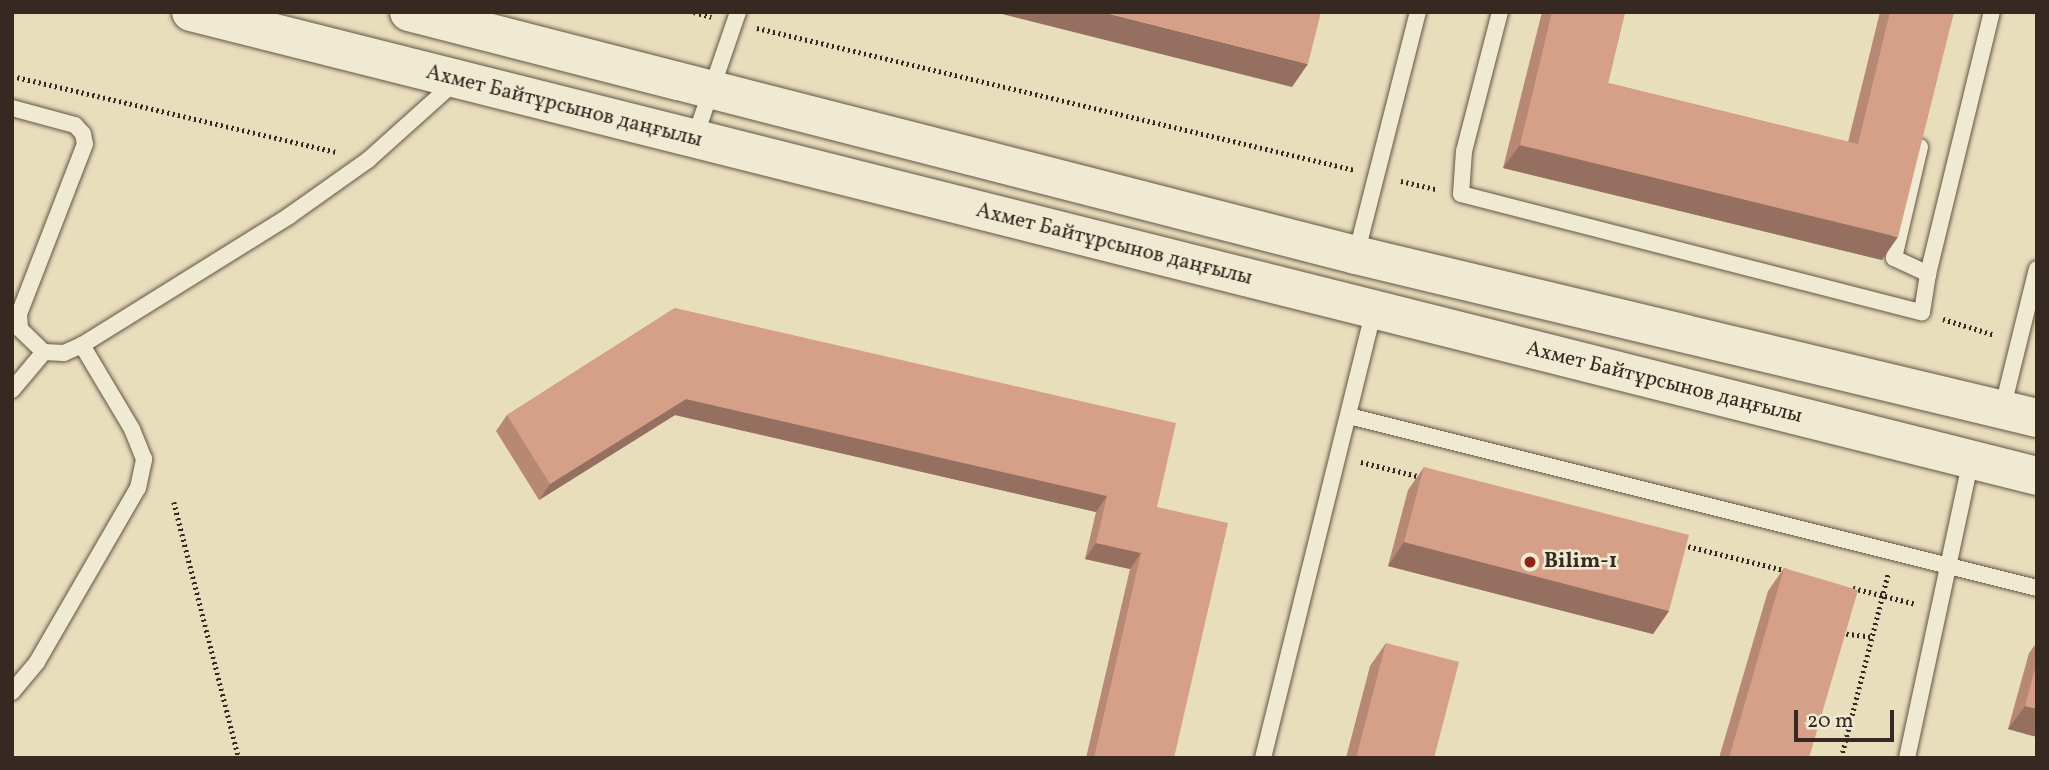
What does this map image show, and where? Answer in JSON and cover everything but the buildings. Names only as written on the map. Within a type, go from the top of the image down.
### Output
[{"type":"street","name":"Ахмет Байтұрсынов даңғылы","points":[[191,12],[2037,476]]},
{"type":"street","points":[[409,12],[1356,256],[2019,414]]},
{"type":"street","points":[[457,80],[476,29]]},
{"type":"lane","points":[[1356,256],[1418,12]]},
{"type":"lane","points":[[1500,12],[1464,151],[1461,194],[1922,312],[1928,274],[1992,12]]},
{"type":"lane","points":[[694,139],[736,17]]},
{"type":"lane","points":[[12,108],[75,125],[83,134],[85,144],[16,313],[20,329],[44,352],[64,353],[82,345],[289,216],[369,160],[457,80]]},
{"type":"lane","points":[[1925,128],[1894,258],[1928,274]]},
{"type":"lane","points":[[2019,414],[2020,343],[2037,269]]},
{"type":"lane","points":[[1263,758],[1374,310]]},
{"type":"lane","points":[[12,692],[37,662],[138,488],[144,458],[132,429],[82,345]]},
{"type":"lane","points":[[12,390],[44,352]]},
{"type":"lane","points":[[1349,416],[2037,588]]},
{"type":"lane","points":[[1907,758],[1971,460]]},
{"type":"path","points":[[694,12],[736,17],[1461,194]]},
{"type":"path","points":[[12,76],[369,160]]},
{"type":"path","points":[[1922,312],[2020,343]]},
{"type":"path","points":[[1339,456],[1432,480]]},
{"type":"path","points":[[174,502],[239,758]]},
{"type":"path","points":[[1671,542],[1790,572]]},
{"type":"path","points":[[1841,758],[1894,552]]},
{"type":"path","points":[[1843,586],[1937,609]]},
{"type":"path","points":[[1837,645],[1841,633],[1872,637]]},
{"type":"place","name":"Bilim-1","points":[[1530,562]]}]
